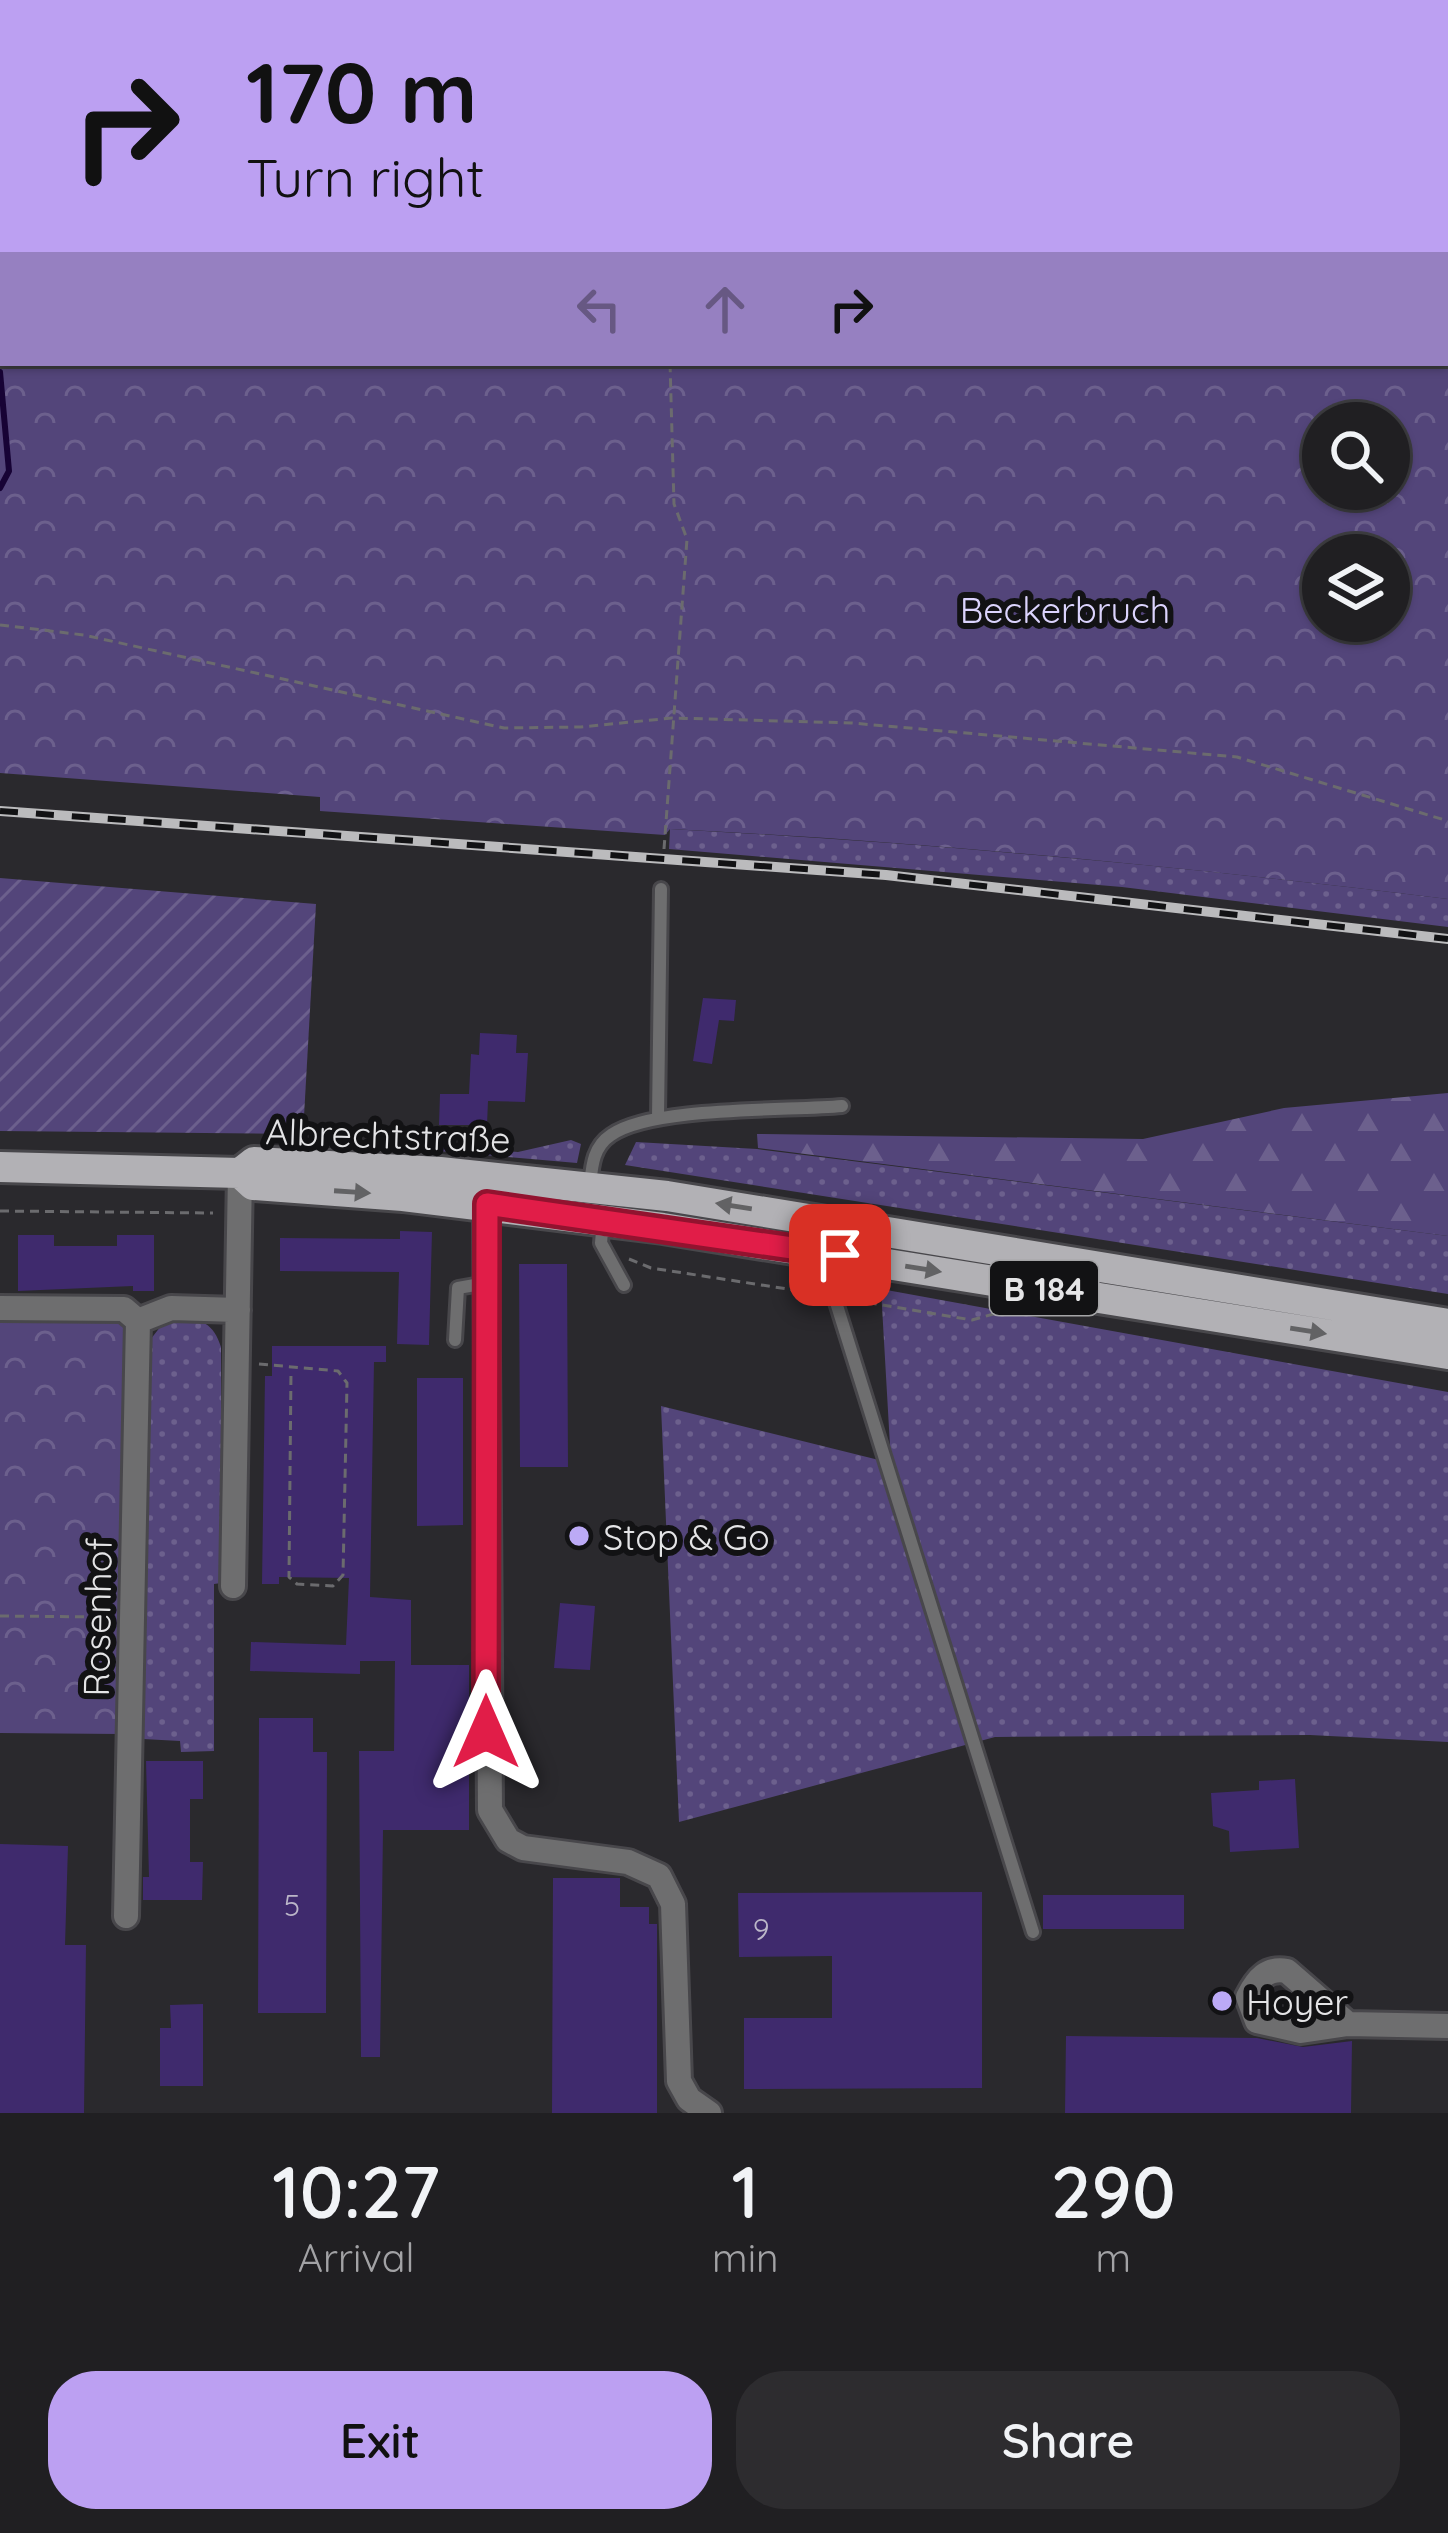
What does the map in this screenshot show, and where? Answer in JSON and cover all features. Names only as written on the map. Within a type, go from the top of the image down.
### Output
[{"type":"main road","name":"Albrechtstraße","points":[[0,1167],[240,1173],[254,1162],[590,1186]]},
{"type":"main road","name":"Albrechtstraße","points":[[240,1173],[253,1185],[487,1204]]},
{"type":"main road","name":"B 184","points":[[590,1186],[1448,1324]]},
{"type":"main road","name":"B 184","points":[[487,1204],[602,1231],[840,1255],[1448,1354]]},
{"type":"street","points":[[233,1586],[240,1173]]},
{"type":"street","points":[[487,1204],[495,1487],[490,1810],[508,1840],[523,1848],[628,1862],[659,1876],[673,1904],[679,2081],[689,2098],[709,2113]]},
{"type":"street","points":[[0,1308],[124,1310],[138,1321],[171,1308],[238,1310]]},
{"type":"street","name":"Rosenhof","points":[[126,1916],[138,1321]]},
{"type":"street","points":[[1348,2024],[1448,2026]]},
{"type":"lane","points":[[658,1117],[661,889]]},
{"type":"lane","points":[[590,1186],[595,1152],[611,1135],[658,1117],[842,1106]]},
{"type":"lane","points":[[602,1231],[624,1285]]},
{"type":"lane","points":[[840,1255],[834,1296],[1034,1932]]},
{"type":"lane","points":[[455,1340],[458,1288],[486,1283]]},
{"type":"path","points":[[664,849],[687,539],[674,504],[670,366]]},
{"type":"path","points":[[0,625],[84,634],[504,728],[581,728],[672,718],[852,723],[1237,757],[1448,821]]},
{"type":"path","points":[[602,1231],[651,1268],[972,1320],[1009,1309]]},
{"type":"path","points":[[238,1355],[291,1371],[338,1370],[347,1383],[343,1575],[333,1586],[296,1585],[289,1577],[291,1371]]},
{"type":"path","points":[[0,1616],[134,1617]]},
{"type":"green space","name":"Beckerbruch","points":[[0,366],[1448,366],[1448,899],[963,848],[670,829],[665,835],[320,811],[320,797],[0,773]]},
{"type":"green space","points":[[670,829],[1060,857],[1448,899],[1448,927],[1122,887],[669,849]]},
{"type":"green space","points":[[0,878],[316,904],[303,1134],[0,1131]]},
{"type":"green space","points":[[1448,1093],[1448,1236],[758,1148],[757,1134],[1143,1139],[1284,1108]]},
{"type":"green space","points":[[369,1139],[518,1152],[571,1140],[581,1144],[577,1163],[404,1148]]},
{"type":"green space","points":[[636,1142],[757,1149],[1448,1236],[1448,1294],[625,1165]]},
{"type":"green space","points":[[881,1289],[1448,1392],[1448,1742],[1310,1735],[995,1737],[679,1822],[661,1406],[891,1463]]},
{"type":"green space","points":[[0,1315],[115,1316],[127,1325],[122,1734],[0,1733]]},
{"type":"green space","points":[[178,1317],[206,1324],[221,1347],[221,1583],[214,1584],[214,1751],[181,1752],[180,1741],[143,1739],[140,1732],[147,1344],[164,1322]]},
{"type":"building","points":[[703,998],[736,1000],[734,1021],[719,1020],[712,1064],[693,1061]]},
{"type":"building","points":[[480,1033],[517,1035],[516,1053],[528,1053],[525,1102],[488,1101],[487,1125],[439,1125],[440,1094],[469,1094],[471,1054],[479,1055]]},
{"type":"building","points":[[400,1231],[432,1232],[429,1345],[397,1344],[399,1272],[280,1271],[280,1238],[400,1239]]},
{"type":"building","points":[[18,1235],[54,1235],[54,1246],[117,1246],[117,1235],[154,1235],[154,1291],[133,1291],[133,1286],[18,1291]]},
{"type":"building","points":[[519,1264],[567,1264],[568,1467],[520,1467]]},
{"type":"building","points":[[272,1346],[386,1346],[386,1362],[374,1362],[370,1597],[411,1600],[411,1665],[469,1665],[469,1830],[383,1830],[380,2057],[361,2057],[359,1751],[394,1751],[395,1661],[360,1661],[360,1674],[250,1671],[251,1642],[346,1645],[349,1578],[279,1577],[279,1584],[262,1584],[265,1376],[272,1376]]},
{"type":"building","points":[[417,1378],[463,1378],[463,1525],[417,1526]]},
{"type":"building","points":[[560,1603],[595,1606],[590,1670],[554,1668]]},
{"type":"building","points":[[259,1718],[313,1718],[313,1752],[327,1752],[326,2013],[258,2013]]},
{"type":"building","points":[[146,1761],[203,1761],[203,1799],[190,1799],[190,1862],[203,1862],[202,1900],[143,1900],[143,1877],[149,1877]]},
{"type":"building","points":[[1295,1779],[1299,1848],[1230,1852],[1229,1831],[1213,1826],[1211,1793],[1259,1790],[1259,1781]]},
{"type":"building","points":[[0,1844],[68,1846],[65,1945],[86,1945],[84,2113],[0,2113]]},
{"type":"building","points":[[553,1878],[620,1878],[620,1907],[649,1907],[649,1924],[657,1924],[657,2113],[552,2113]]},
{"type":"building","points":[[982,1892],[982,2088],[744,2089],[744,2018],[832,2018],[832,1956],[739,1957],[738,1893]]},
{"type":"building","points":[[1043,1895],[1184,1895],[1184,1929],[1043,1929]]},
{"type":"building","points":[[203,2004],[203,2086],[160,2086],[160,2028],[171,2028],[170,2005]]},
{"type":"building","points":[[1066,2036],[1257,2038],[1303,2047],[1352,2041],[1351,2113],[1065,2113]]},
{"type":"waterway","points":[[0,372],[9,471],[0,488]]},
{"type":"railway","points":[[0,811],[886,875],[1448,939]]},
{"type":"place","name":"Stop & Go","points":[[579,1536]]},
{"type":"place","name":"Hoyer","points":[[1222,2001]]},
{"type":"route","points":[[486,1732],[487,1204],[840,1255]]}]
